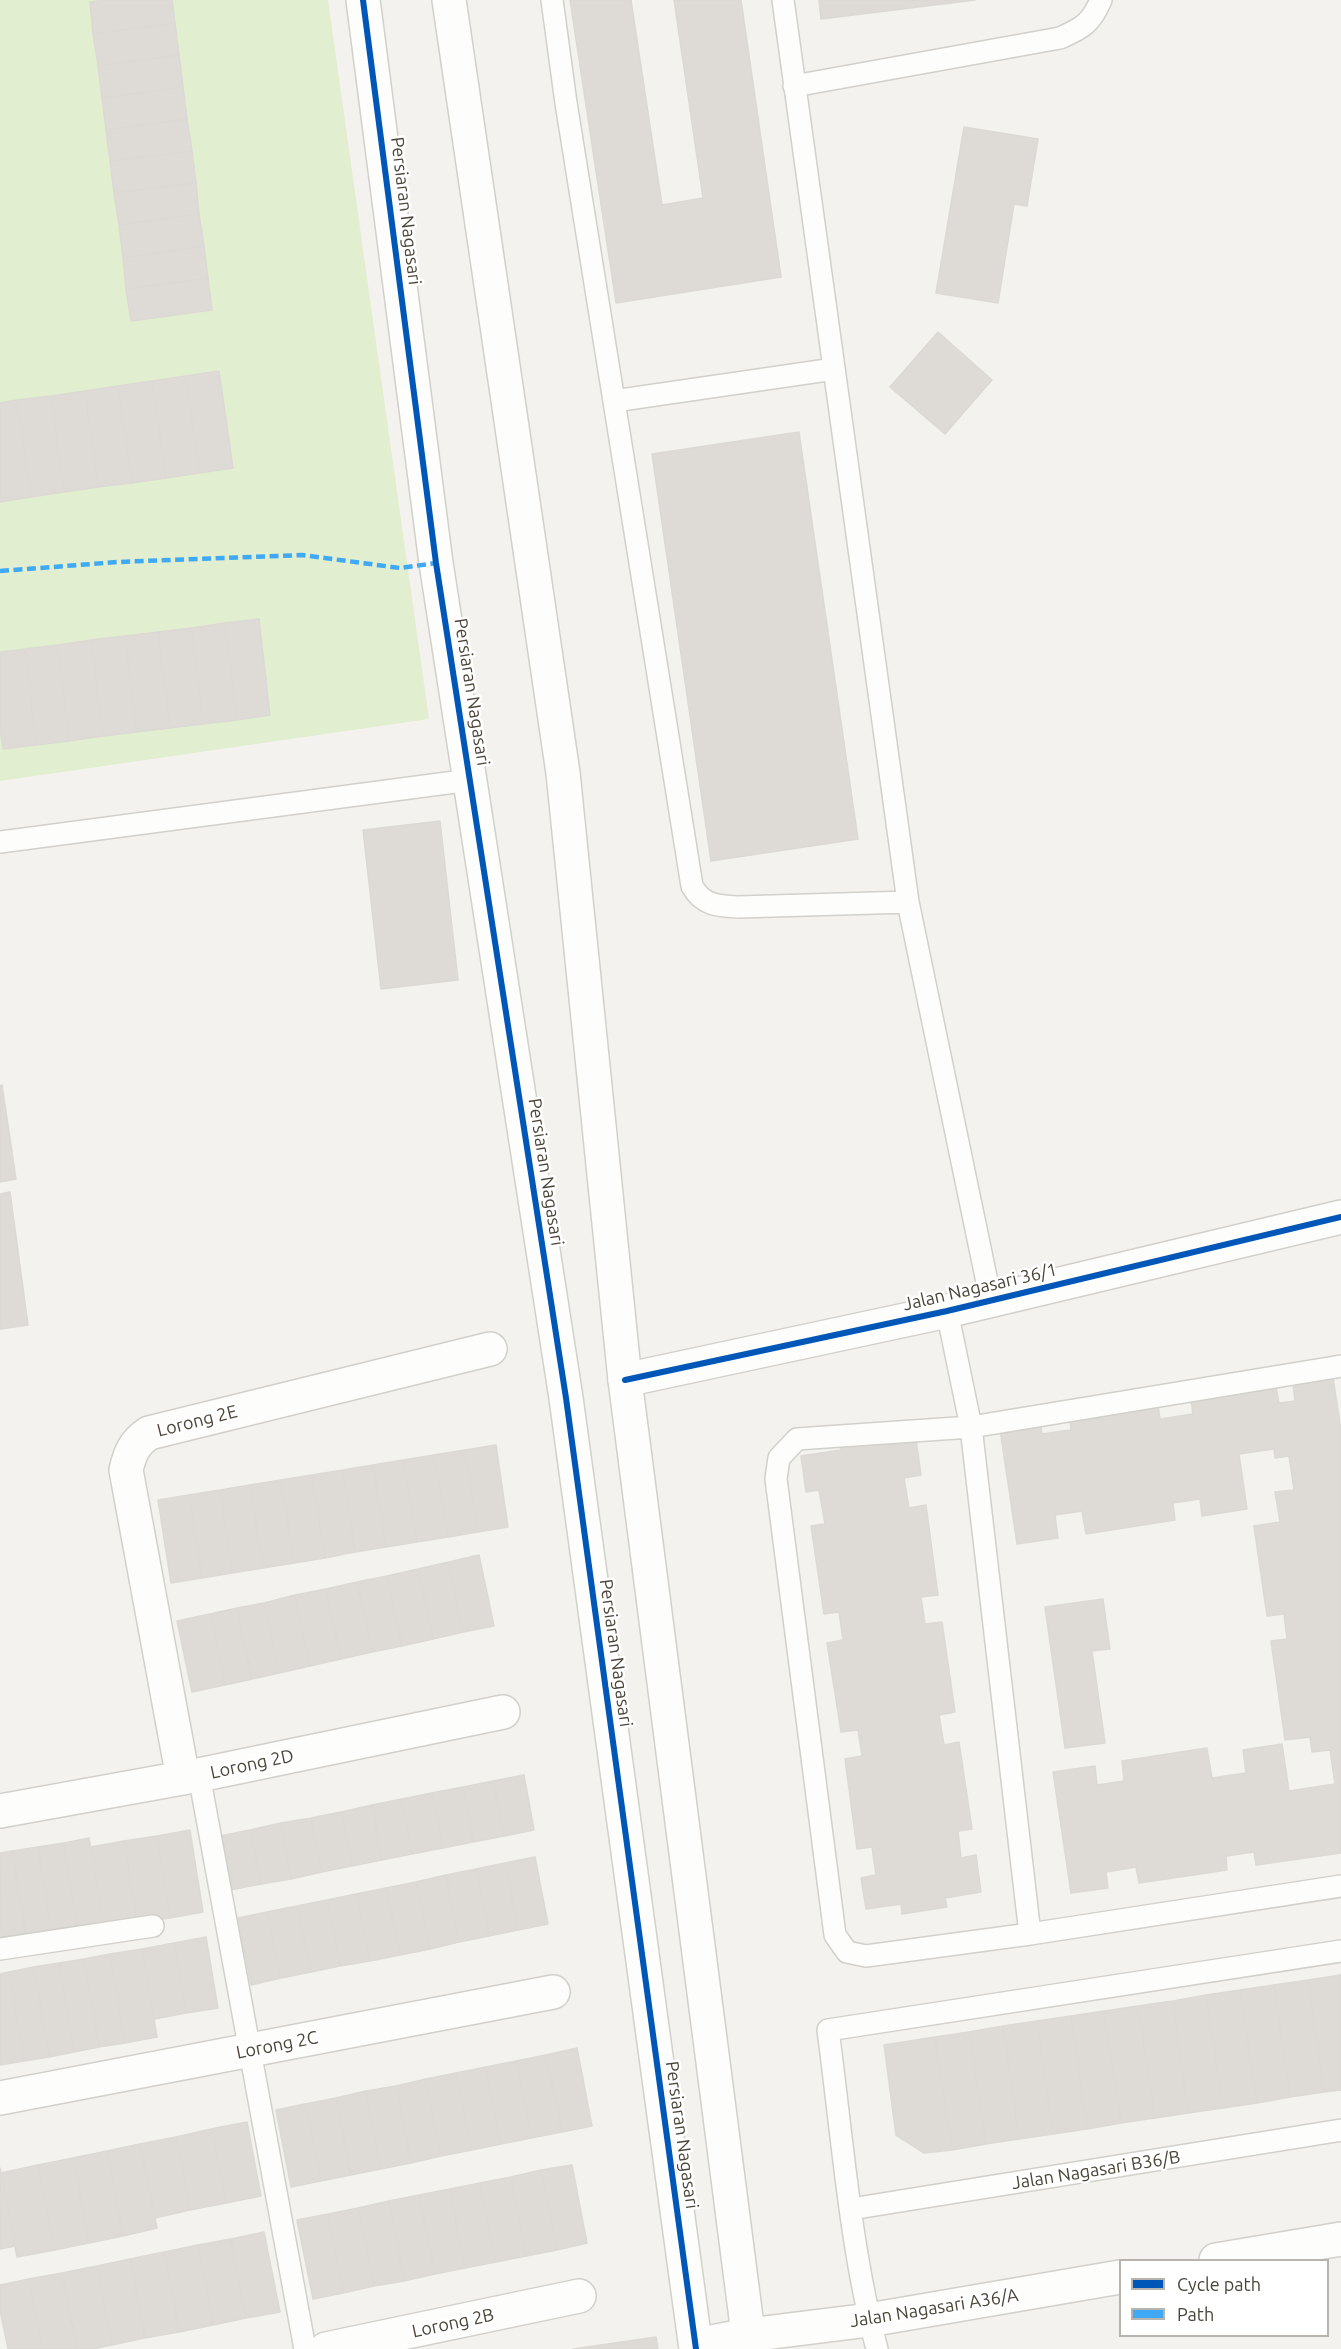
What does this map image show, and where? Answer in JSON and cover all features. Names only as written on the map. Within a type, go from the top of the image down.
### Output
[{"type":"street","name":"Persiaran Nagasari","points":[[363,0],[436,563],[566,1398],[696,2347]]},
{"type":"street","points":[[449,0],[563,773],[624,1380],[749,2342]]},
{"type":"street","name":"Jalan Nagasari 36/1","points":[[624,1380],[948,1311],[1341,1217]]},
{"type":"street","name":"Lorong 2E","points":[[191,1776],[126,1470],[130,1453],[137,1441],[149,1433],[490,1349]]},
{"type":"street","name":"Lorong 2D","points":[[0,1811],[191,1776],[503,1712]]},
{"type":"street","name":"Lorong 2C","points":[[0,2098],[554,1992]]},
{"type":"street","points":[[1222,2259],[1341,2239]]},
{"type":"street","name":"Jalan Nagasari A36/A","points":[[696,2347],[873,2334],[1119,2277]]},
{"type":"street","name":"Lorong 2B","points":[[326,2349],[579,2296]]},
{"type":"lane","points":[[552,0],[566,103],[692,886],[698,896],[707,903],[740,907],[908,902]]},
{"type":"lane","points":[[783,0],[908,902],[991,1301]]},
{"type":"lane","points":[[794,86],[1060,38],[1087,25],[1095,15],[1101,0]]},
{"type":"lane","points":[[614,400],[834,369]]},
{"type":"lane","points":[[0,842],[470,780]]},
{"type":"lane","points":[[948,1311],[971,1427],[1030,1934]]},
{"type":"lane","points":[[1341,1366],[971,1427],[797,1439],[779,1458],[776,1479],[835,1935],[847,1952],[866,1956],[1030,1934],[1341,1886]]},
{"type":"lane","points":[[191,1776],[250,2050],[305,2349]]},
{"type":"lane","points":[[0,1949],[153,1926]]},
{"type":"lane","points":[[873,2334],[851,2209],[828,2030],[1341,1951]]},
{"type":"lane","name":"Jalan Nagasari B36/B","points":[[851,2209],[1341,2130]]},
{"type":"green space","points":[[0,0],[328,0],[429,719],[0,781]]},
{"type":"building","points":[[172,0],[175,23],[93,34],[90,2]]},
{"type":"building","points":[[570,0],[631,0],[662,205],[703,198],[674,0],[741,0],[781,277],[616,303]]},
{"type":"building","points":[[819,0],[975,0],[821,19]]},
{"type":"building","points":[[175,23],[179,55],[98,66],[93,34]]},
{"type":"building","points":[[179,55],[183,87],[102,98],[98,66]]},
{"type":"building","points":[[183,87],[187,119],[106,130],[102,98]]},
{"type":"building","points":[[187,119],[192,151],[110,161],[106,130]]},
{"type":"building","points":[[964,127],[1038,139],[1027,206],[1014,204],[998,303],[936,293]]},
{"type":"building","points":[[192,151],[196,183],[114,193],[110,161]]},
{"type":"building","points":[[196,183],[199,214],[119,225],[114,193]]},
{"type":"building","points":[[199,214],[204,246],[123,258],[119,225]]},
{"type":"building","points":[[204,246],[208,278],[126,289],[123,258]]},
{"type":"building","points":[[208,278],[212,310],[131,321],[126,289]]},
{"type":"building","points":[[938,332],[992,380],[945,434],[890,387]]},
{"type":"building","points":[[219,371],[233,468],[199,473],[186,376]]},
{"type":"building","points":[[186,376],[199,473],[166,478],[152,381]]},
{"type":"building","points":[[152,381],[166,478],[132,483],[118,386]]},
{"type":"building","points":[[118,386],[132,483],[98,487],[85,391]]},
{"type":"building","points":[[85,391],[98,487],[64,492],[51,396]]},
{"type":"building","points":[[51,396],[64,492],[31,497],[17,400]]},
{"type":"building","points":[[17,400],[31,497],[0,502],[0,403]]},
{"type":"building","points":[[799,432],[858,839],[711,861],[652,454]]},
{"type":"building","points":[[259,619],[270,715],[237,720],[225,623]]},
{"type":"building","points":[[225,623],[237,720],[203,724],[192,628]]},
{"type":"building","points":[[192,628],[203,724],[170,728],[158,632]]},
{"type":"building","points":[[158,632],[170,728],[136,732],[125,636]]},
{"type":"building","points":[[125,636],[136,732],[103,736],[91,640]]},
{"type":"building","points":[[91,640],[103,736],[69,741],[58,645]]},
{"type":"building","points":[[58,645],[69,741],[36,745],[25,649]]},
{"type":"building","points":[[25,649],[36,745],[3,749],[0,727],[0,652]]},
{"type":"building","points":[[440,821],[458,980],[381,989],[363,830]]},
{"type":"building","points":[[2,1085],[16,1179],[0,1182],[0,1086]]},
{"type":"building","points":[[10,1192],[28,1325],[0,1329],[0,1194]]},
{"type":"building","points":[[1333,1378],[1341,1429],[1341,1853],[1256,1865],[1254,1852],[1226,1856],[1227,1870],[1139,1883],[1136,1867],[1106,1872],[1108,1888],[1071,1893],[1053,1772],[1095,1766],[1097,1785],[1124,1781],[1122,1761],[1207,1748],[1212,1778],[1246,1773],[1243,1750],[1282,1744],[1289,1791],[1335,1784],[1330,1750],[1312,1752],[1310,1737],[1285,1740],[1271,1641],[1287,1639],[1284,1614],[1267,1616],[1254,1526],[1280,1522],[1275,1492],[1294,1490],[1289,1456],[1275,1458],[1274,1449],[1239,1454],[1247,1509],[1202,1516],[1200,1499],[1173,1503],[1175,1520],[1086,1534],[1082,1511],[1055,1515],[1058,1538],[1017,1544],[1000,1429],[1040,1423],[1042,1434],[1071,1430],[1070,1418],[1158,1405],[1160,1419],[1193,1414],[1191,1400],[1276,1387],[1279,1403],[1295,1401],[1293,1384]]},
{"type":"building","points":[[916,1439],[921,1475],[904,1478],[909,1508],[926,1505],[938,1595],[921,1597],[925,1624],[942,1622],[955,1712],[939,1715],[944,1745],[959,1742],[972,1829],[958,1831],[961,1858],[976,1855],[981,1892],[945,1898],[947,1907],[902,1914],[901,1904],[866,1909],[861,1878],[876,1875],[872,1847],[857,1849],[845,1759],[862,1756],[858,1730],[841,1732],[827,1643],[843,1640],[839,1612],[824,1614],[811,1526],[825,1524],[819,1490],[806,1492],[801,1456],[841,1450],[839,1441]]},
{"type":"building","points":[[496,1445],[508,1527],[478,1532],[465,1450]]},
{"type":"building","points":[[465,1450],[478,1532],[448,1537],[434,1455]]},
{"type":"building","points":[[434,1455],[448,1537],[417,1542],[403,1460]]},
{"type":"building","points":[[403,1460],[417,1542],[386,1547],[373,1465]]},
{"type":"building","points":[[373,1465],[386,1547],[355,1552],[343,1470]]},
{"type":"building","points":[[343,1470],[355,1552],[325,1558],[312,1475]]},
{"type":"building","points":[[312,1475],[325,1558],[294,1563],[281,1480]]},
{"type":"building","points":[[281,1480],[294,1563],[263,1568],[250,1485]]},
{"type":"building","points":[[250,1485],[263,1568],[232,1573],[220,1490]]},
{"type":"building","points":[[220,1490],[232,1573],[202,1578],[189,1495]]},
{"type":"building","points":[[189,1495],[202,1578],[171,1583],[158,1500]]},
{"type":"building","points":[[479,1555],[494,1626],[463,1632],[449,1562]]},
{"type":"building","points":[[449,1562],[463,1632],[433,1639],[418,1569]]},
{"type":"building","points":[[418,1569],[433,1639],[402,1646],[387,1576]]},
{"type":"building","points":[[387,1576],[402,1646],[372,1652],[357,1582]]},
{"type":"building","points":[[357,1582],[372,1652],[341,1659],[326,1589]]},
{"type":"building","points":[[326,1589],[341,1659],[310,1666],[295,1595]]},
{"type":"building","points":[[295,1595],[310,1666],[279,1673],[264,1603]]},
{"type":"building","points":[[1103,1599],[1110,1649],[1092,1651],[1105,1743],[1065,1748],[1045,1607]]},
{"type":"building","points":[[264,1603],[279,1673],[252,1679],[237,1608]]},
{"type":"building","points":[[237,1608],[252,1679],[225,1685],[210,1614]]},
{"type":"building","points":[[210,1614],[225,1685],[192,1692],[177,1621]]},
{"type":"building","points":[[524,1775],[534,1830],[504,1836],[493,1781]]},
{"type":"building","points":[[493,1781],[504,1836],[473,1842],[463,1787]]},
{"type":"building","points":[[463,1787],[473,1842],[443,1848],[432,1793]]},
{"type":"building","points":[[432,1793],[443,1848],[412,1854],[402,1799]]},
{"type":"building","points":[[402,1799],[412,1854],[382,1860],[372,1805]]},
{"type":"building","points":[[372,1805],[382,1860],[352,1866],[341,1812]]},
{"type":"building","points":[[341,1812],[352,1866],[322,1872],[311,1818]]},
{"type":"building","points":[[311,1818],[322,1872],[291,1879],[281,1823]]},
{"type":"building","points":[[281,1823],[291,1879],[261,1884],[250,1830]]},
{"type":"building","points":[[190,1830],[203,1912],[170,1918],[157,1836]]},
{"type":"building","points":[[250,1830],[261,1884],[230,1890],[220,1836]]},
{"type":"building","points":[[157,1836],[170,1918],[137,1923],[124,1841]]},
{"type":"building","points":[[89,1838],[104,1929],[78,1933],[64,1843]]},
{"type":"building","points":[[124,1841],[137,1923],[104,1929],[91,1847]]},
{"type":"building","points":[[64,1843],[78,1933],[52,1937],[38,1847]]},
{"type":"building","points":[[38,1847],[52,1937],[27,1942],[12,1851]]},
{"type":"building","points":[[12,1851],[27,1942],[1,1946],[0,1853]]},
{"type":"building","points":[[535,1857],[548,1924],[518,1930],[505,1863]]},
{"type":"building","points":[[505,1863],[518,1930],[489,1936],[476,1869]]},
{"type":"building","points":[[476,1869],[489,1936],[459,1942],[446,1875]]},
{"type":"building","points":[[446,1875],[459,1942],[430,1949],[416,1882]]},
{"type":"building","points":[[416,1882],[430,1949],[400,1955],[386,1888]]},
{"type":"building","points":[[386,1888],[400,1955],[370,1961],[356,1894]]},
{"type":"building","points":[[356,1894],[370,1961],[340,1966],[327,1900]]},
{"type":"building","points":[[327,1900],[340,1966],[311,1972],[297,1906]]},
{"type":"building","points":[[297,1906],[311,1972],[281,1978],[267,1912]]},
{"type":"building","points":[[267,1912],[281,1978],[251,1985],[238,1918]]},
{"type":"building","points":[[206,1937],[218,2008],[186,2013],[174,1943]]},
{"type":"building","points":[[174,1943],[186,2013],[154,2019],[142,1949]]},
{"type":"building","points":[[142,1949],[157,2037],[125,2043],[110,1954]]},
{"type":"building","points":[[110,1954],[125,2043],[99,2047],[84,1959]]},
{"type":"building","points":[[84,1959],[99,2047],[74,2052],[59,1963]]},
{"type":"building","points":[[59,1963],[74,2052],[49,2057],[34,1967]]},
{"type":"building","points":[[34,1967],[49,2057],[24,2061],[9,1972]]},
{"type":"building","points":[[9,1972],[24,2061],[0,2065],[0,1974]]},
{"type":"building","points":[[1341,1975],[1341,2090],[1324,2092],[1308,1980]]},
{"type":"building","points":[[1308,1980],[1324,2092],[1290,2097],[1274,1985]]},
{"type":"building","points":[[1274,1985],[1290,2097],[1257,2103],[1240,1990]]},
{"type":"building","points":[[1240,1990],[1257,2103],[1223,2108],[1206,1995]]},
{"type":"building","points":[[1206,1995],[1223,2108],[1188,2113],[1173,2001]]},
{"type":"building","points":[[1173,2001],[1188,2113],[1155,2118],[1138,2006]]},
{"type":"building","points":[[1138,2006],[1155,2118],[1121,2123],[1104,2011]]},
{"type":"building","points":[[1104,2011],[1121,2123],[1087,2129],[1071,2016]]},
{"type":"building","points":[[1071,2016],[1087,2129],[1053,2134],[1037,2021]]},
{"type":"building","points":[[1037,2021],[1053,2134],[1019,2139],[1003,2026]]},
{"type":"building","points":[[1003,2026],[1019,2139],[986,2144],[969,2032]]},
{"type":"building","points":[[969,2032],[986,2144],[952,2150],[935,2037]]},
{"type":"building","points":[[935,2037],[952,2150],[924,2153],[896,2135],[884,2045]]},
{"type":"building","points":[[577,2048],[592,2126],[562,2132],[546,2055]]},
{"type":"building","points":[[546,2055],[562,2132],[531,2138],[516,2061]]},
{"type":"building","points":[[516,2061],[531,2138],[501,2144],[486,2067]]},
{"type":"building","points":[[486,2067],[501,2144],[472,2150],[456,2073]]},
{"type":"building","points":[[456,2073],[472,2150],[441,2156],[426,2079]]},
{"type":"building","points":[[426,2079],[441,2156],[411,2163],[396,2086]]},
{"type":"building","points":[[396,2086],[411,2163],[381,2169],[366,2091]]},
{"type":"building","points":[[366,2091],[381,2169],[351,2175],[336,2098]]},
{"type":"building","points":[[336,2098],[351,2175],[321,2181],[305,2104]]},
{"type":"building","points":[[305,2104],[321,2181],[291,2187],[276,2110]]},
{"type":"building","points":[[247,2122],[261,2196],[226,2203],[211,2129]]},
{"type":"building","points":[[211,2129],[226,2203],[190,2210],[176,2137]]},
{"type":"building","points":[[176,2137],[190,2210],[155,2218],[140,2144]]},
{"type":"building","points":[[140,2144],[157,2228],[123,2236],[107,2151]]},
{"type":"building","points":[[107,2151],[123,2236],[89,2243],[73,2158]]},
{"type":"building","points":[[73,2158],[89,2243],[55,2250],[38,2165]]},
{"type":"building","points":[[38,2165],[55,2250],[17,2257],[1,2173]]},
{"type":"building","points":[[572,2165],[587,2243],[557,2250],[541,2170]]},
{"type":"building","points":[[0,2168],[15,2246],[0,2249]]},
{"type":"building","points":[[541,2170],[557,2250],[526,2256],[511,2177]]},
{"type":"building","points":[[511,2177],[526,2256],[496,2262],[480,2183]]},
{"type":"building","points":[[480,2183],[496,2262],[465,2268],[450,2189]]},
{"type":"building","points":[[450,2189],[465,2268],[435,2274],[419,2195]]},
{"type":"building","points":[[419,2195],[435,2274],[404,2281],[389,2201]]},
{"type":"building","points":[[389,2201],[404,2281],[374,2286],[358,2208]]},
{"type":"building","points":[[358,2208],[374,2286],[343,2293],[328,2214]]},
{"type":"building","points":[[328,2214],[343,2293],[313,2299],[297,2220]]},
{"type":"building","points":[[264,2232],[280,2312],[246,2318],[231,2239]]},
{"type":"building","points":[[231,2239],[246,2318],[213,2325],[198,2245]]},
{"type":"building","points":[[198,2245],[213,2325],[179,2332],[164,2252]]},
{"type":"building","points":[[164,2252],[179,2332],[145,2338],[130,2259]]},
{"type":"building","points":[[130,2259],[145,2338],[112,2345],[97,2266]]},
{"type":"building","points":[[97,2266],[112,2345],[77,2349],[62,2273]]},
{"type":"building","points":[[62,2273],[77,2349],[43,2349],[29,2279]]},
{"type":"building","points":[[29,2279],[43,2349],[8,2349],[0,2310],[0,2285]]},
{"type":"building","points":[[656,2337],[658,2349],[573,2349]]},
{"type":"marked path","points":[[0,571],[118,562],[302,555],[400,568],[436,563]]},
{"type":"cycle path","points":[[363,0],[436,563],[566,1398],[696,2349]]},
{"type":"cycle path","points":[[625,1380],[947,1311],[1341,1217]]}]
